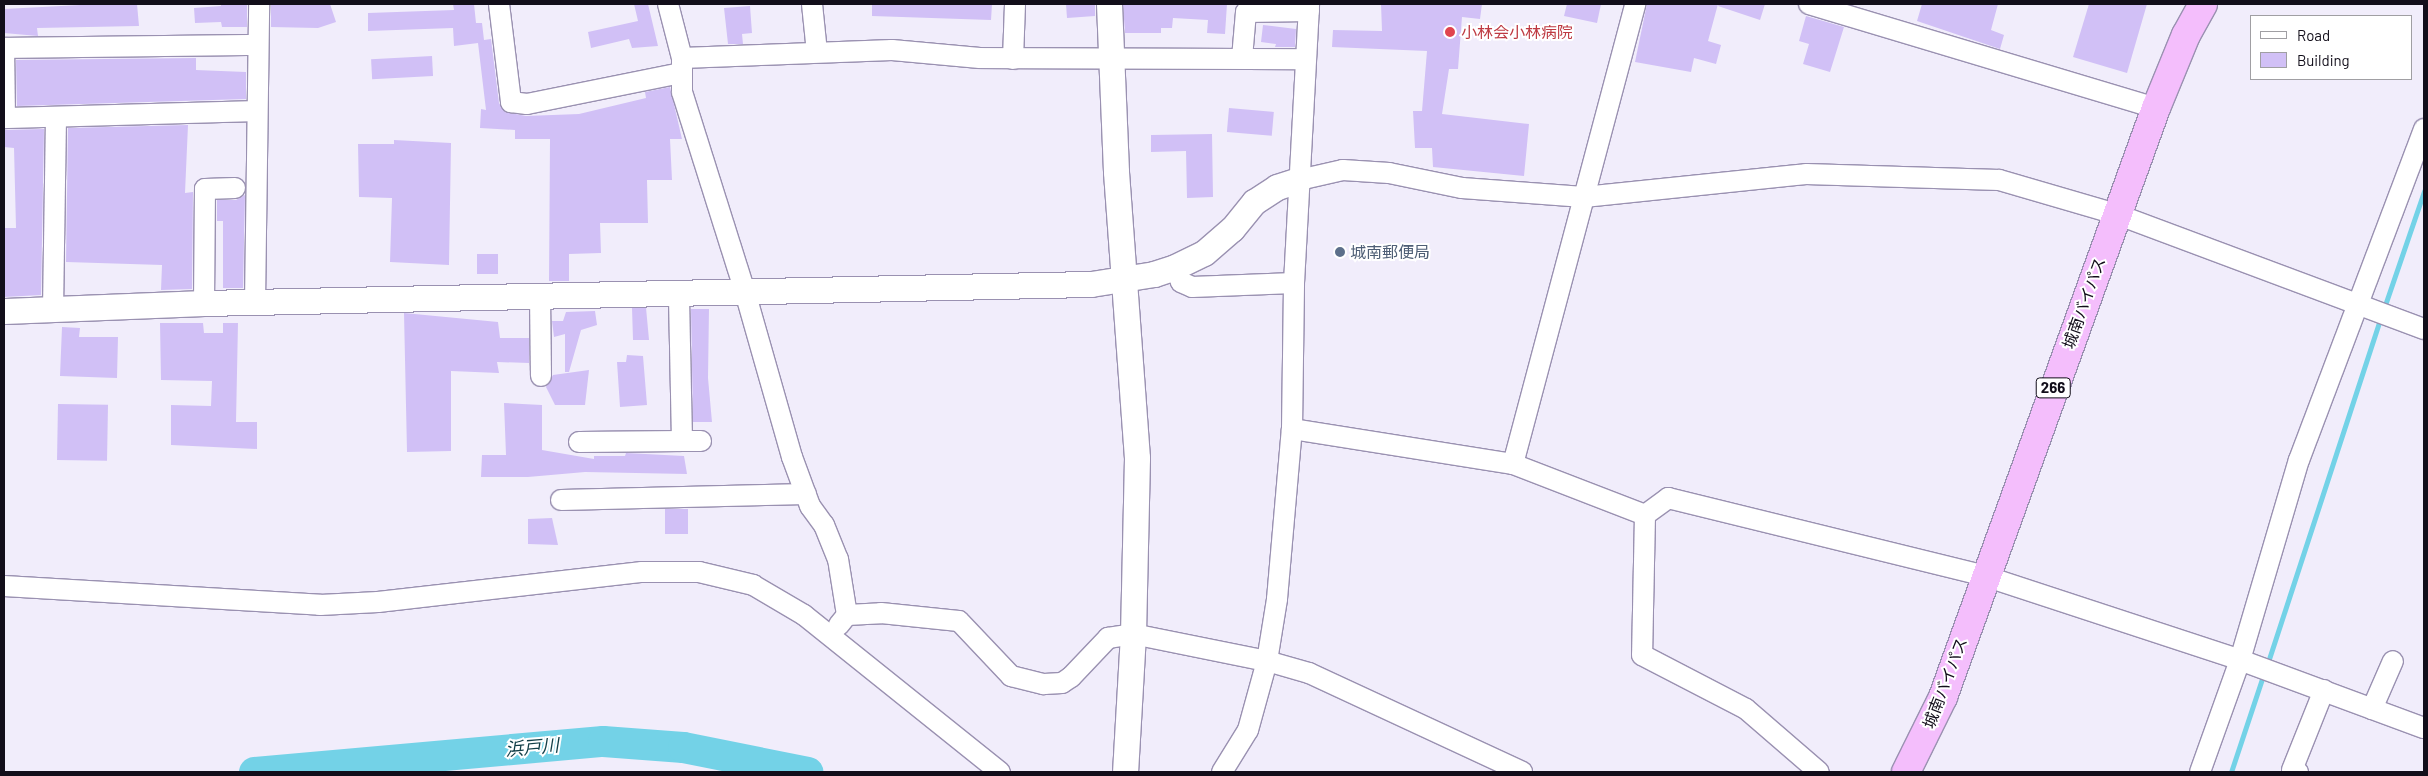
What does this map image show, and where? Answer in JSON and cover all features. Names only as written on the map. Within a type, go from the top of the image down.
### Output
[{"type":"highway","name":"城南バイパス","points":[[1906,772],[1943,697],[2116,214],[2186,35],[2203,4]]},
{"type":"street","points":[[256,303],[259,4]]},
{"type":"street","points":[[499,4],[511,102],[527,104],[681,65],[817,52],[892,50],[1014,59],[1110,56],[1305,59]]},
{"type":"street","points":[[668,4],[681,65],[682,92],[806,494],[838,559],[847,615]]},
{"type":"street","points":[[812,4],[817,52]]},
{"type":"street","points":[[1014,59],[1015,4]]},
{"type":"street","points":[[1109,4],[1110,56],[1123,280],[1137,458],[1133,634],[1125,772]]},
{"type":"street","points":[[1513,464],[1635,4]]},
{"type":"street","points":[[1809,4],[2156,108]]},
{"type":"street","points":[[1222,772],[1248,730],[1267,661],[1277,600],[1292,429],[1294,283],[1309,7],[1246,12],[1242,58]]},
{"type":"street","points":[[258,45],[4,48],[5,118],[56,119],[258,111]]},
{"type":"street","points":[[53,309],[56,119]]},
{"type":"street","points":[[2200,772],[2240,660],[2300,460],[2356,305],[2424,129]]},
{"type":"street","points":[[4,311],[204,303],[1091,284],[1123,280],[1175,267],[1204,253],[1232,229],[1254,202],[1278,186],[1344,170],[1389,173],[1462,188],[1584,197],[1806,174],[1999,180],[2116,214],[2356,305],[2424,328]]},
{"type":"street","points":[[204,303],[205,189],[235,188]]},
{"type":"street","points":[[1175,267],[1181,282],[1192,287],[1294,283]]},
{"type":"street","points":[[579,442],[691,441],[679,293]]},
{"type":"street","points":[[540,296],[541,376]]},
{"type":"street","points":[[1292,429],[1513,464],[1645,515]]},
{"type":"street","points":[[561,500],[806,494]]},
{"type":"street","points":[[1645,515],[1668,498],[1985,576],[2240,660],[2424,728]]},
{"type":"street","points":[[1645,515],[1642,655],[1746,709],[1819,772]]},
{"type":"street","points":[[4,586],[320,605],[378,602],[642,572],[699,572],[753,585],[804,615],[1000,772]]},
{"type":"street","points":[[830,636],[847,615],[881,613],[959,621],[1011,676],[1044,684],[1062,683],[1071,677],[1108,638],[1133,634],[1267,661],[1309,673],[1522,772]]},
{"type":"street","points":[[2372,709],[2393,661]]},
{"type":"street","points":[[2298,772],[2292,770],[2324,690]]},
{"type":"building","points":[[137,4],[139,26],[37,28],[38,36],[4,33],[4,9]]},
{"type":"building","points":[[221,4],[247,4],[247,27],[222,27],[221,22],[195,23],[194,8],[221,6]]},
{"type":"building","points":[[271,4],[330,4],[336,22],[318,28],[271,27]]},
{"type":"building","points":[[453,4],[474,4],[476,23],[482,23],[484,40],[491,39],[499,103],[505,112],[526,116],[579,114],[646,98],[645,92],[670,87],[682,139],[670,139],[672,180],[647,180],[648,223],[600,223],[601,253],[569,254],[569,281],[549,281],[550,139],[515,139],[515,130],[480,128],[481,109],[486,110],[478,43],[454,46],[453,28],[368,31],[368,13],[454,10]]},
{"type":"building","points":[[634,4],[648,4],[658,46],[632,48],[629,39],[591,48],[588,32],[638,21]]},
{"type":"building","points":[[872,4],[992,4],[991,20],[872,16]]},
{"type":"building","points":[[1066,4],[1095,4],[1095,16],[1067,18]]},
{"type":"building","points":[[1227,4],[1225,34],[1207,33],[1208,20],[1173,18],[1172,28],[1161,28],[1161,33],[1125,33],[1123,5]]},
{"type":"building","points":[[1381,4],[1482,4],[1480,19],[1462,17],[1458,69],[1449,69],[1442,114],[1529,124],[1524,176],[1433,167],[1432,148],[1415,148],[1413,111],[1422,111],[1427,51],[1332,47],[1333,30],[1382,31]]},
{"type":"building","points":[[1567,4],[1601,4],[1597,23],[1564,16]]},
{"type":"building","points":[[1647,4],[1718,4],[1708,41],[1721,45],[1716,64],[1694,58],[1691,72],[1635,62]]},
{"type":"building","points":[[1719,4],[1765,4],[1760,20],[1718,6]]},
{"type":"building","points":[[1922,4],[1998,4],[1991,30],[2004,35],[2000,49],[1917,21]]},
{"type":"building","points":[[2089,4],[2147,4],[2127,73],[2073,57]]},
{"type":"building","points":[[750,6],[752,33],[742,34],[743,44],[728,44],[724,8]]},
{"type":"building","points":[[1806,16],[1844,27],[1830,72],[1803,64],[1809,44],[1799,41]]},
{"type":"building","points":[[1263,25],[1296,29],[1295,47],[1275,47],[1276,44],[1261,42]]},
{"type":"building","points":[[432,56],[433,76],[372,79],[371,59]]},
{"type":"building","points":[[196,58],[196,70],[246,72],[246,99],[17,106],[16,60]]},
{"type":"building","points":[[1229,108],[1274,112],[1272,136],[1227,132]]},
{"type":"building","points":[[188,125],[185,193],[193,192],[192,289],[161,290],[162,265],[66,262],[68,128]]},
{"type":"building","points":[[44,129],[41,295],[4,297],[4,228],[16,228],[14,148],[4,147],[4,130]]},
{"type":"building","points":[[1212,134],[1213,197],[1187,198],[1186,151],[1151,152],[1151,135]]},
{"type":"building","points":[[394,140],[451,143],[449,265],[390,262],[392,198],[359,197],[358,144],[394,144]]},
{"type":"building","points":[[245,195],[243,288],[223,288],[223,221],[217,221],[217,200],[236,200]]},
{"type":"building","points":[[477,254],[498,254],[498,274],[477,274]]},
{"type":"building","points":[[632,308],[646,308],[649,340],[633,340]]},
{"type":"building","points":[[691,309],[709,309],[708,378],[712,422],[693,422]]},
{"type":"building","points":[[595,311],[597,325],[581,330],[569,372],[565,372],[565,334],[554,337],[552,321],[563,321],[566,312]]},
{"type":"building","points":[[404,313],[498,322],[500,338],[529,338],[529,363],[497,362],[499,373],[451,371],[451,451],[407,452]]},
{"type":"building","points":[[160,323],[203,323],[204,333],[223,333],[223,323],[238,323],[236,422],[257,422],[257,449],[171,445],[171,405],[211,406],[212,381],[161,380]]},
{"type":"building","points":[[62,327],[80,328],[79,337],[118,337],[117,378],[60,376]]},
{"type":"building","points":[[627,355],[643,356],[647,405],[620,407],[617,362],[626,362]]},
{"type":"building","points":[[589,370],[585,405],[555,405],[546,387],[553,375]]},
{"type":"building","points":[[504,403],[542,405],[542,450],[594,459],[594,456],[625,456],[626,453],[684,456],[687,474],[585,472],[528,477],[481,477],[482,455],[506,455]]},
{"type":"building","points":[[58,404],[108,405],[107,461],[57,460]]},
{"type":"building","points":[[665,509],[688,509],[688,534],[665,534]]},
{"type":"building","points":[[552,518],[558,545],[528,544],[528,519]]},
{"type":"waterway","points":[[2384,308],[2424,191]]},
{"type":"waterway","points":[[2267,665],[2381,316]]},
{"type":"waterway","points":[[2231,772],[2264,673]]},
{"type":"waterway","name":"浜戸川","points":[[254,772],[603,741],[683,747],[808,772]]},
{"type":"place","name":"小林会小林病院","points":[[1450,32]]},
{"type":"place","name":"城南郵便局","points":[[1340,252]]}]
